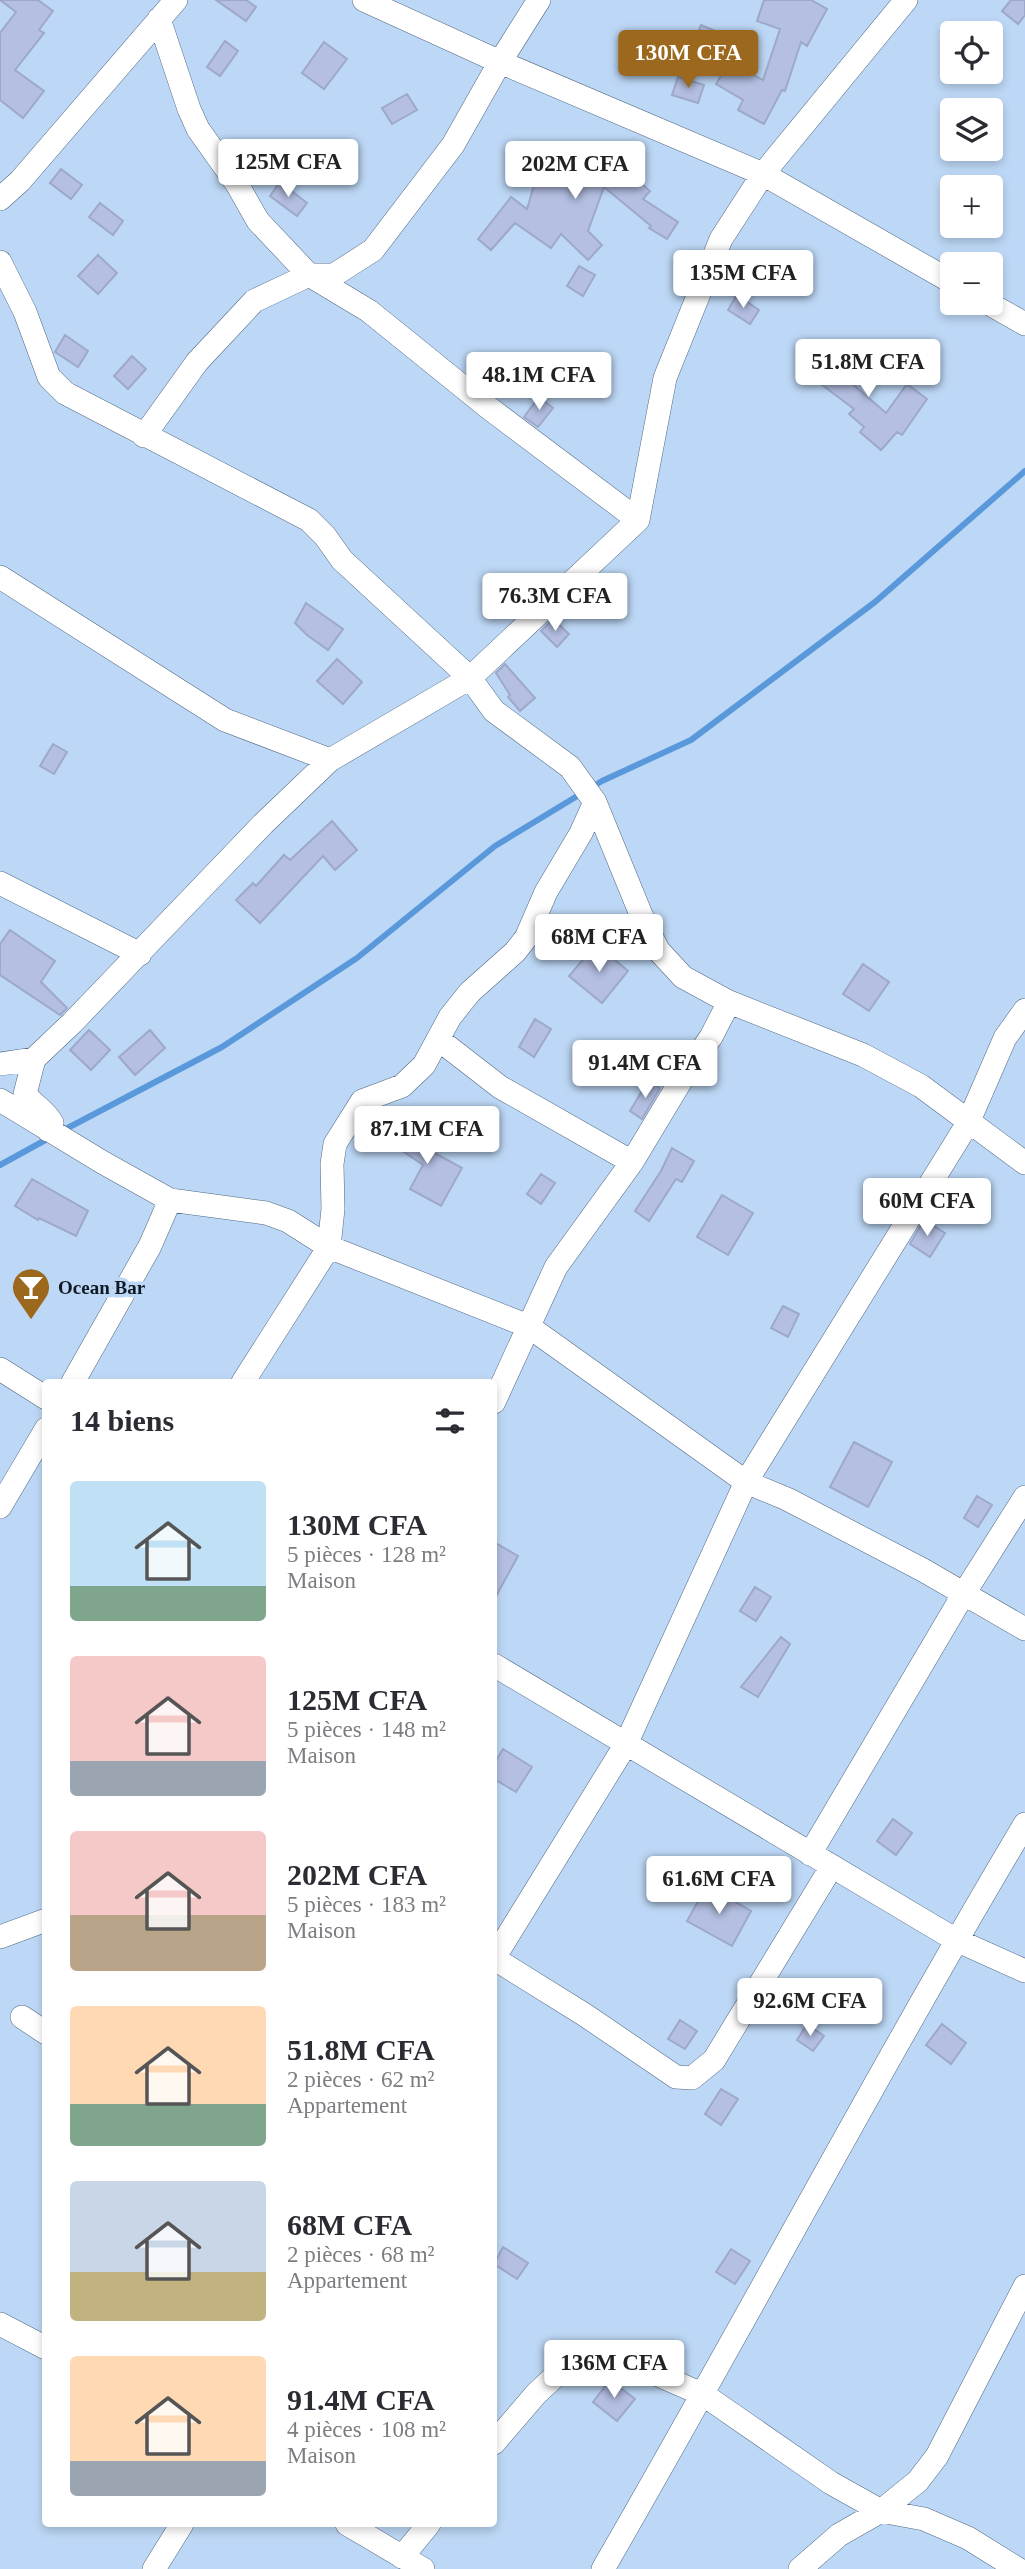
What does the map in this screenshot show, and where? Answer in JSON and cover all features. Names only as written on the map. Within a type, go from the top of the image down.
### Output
[{"type":"street","points":[[0,199],[20,181],[176,0]]},
{"type":"street","points":[[364,0],[500,62],[763,174],[940,275]]},
{"type":"street","points":[[144,436],[197,362],[254,301],[309,275],[334,275],[373,250],[453,145],[539,0]]},
{"type":"street","points":[[48,1130],[52,1123],[49,1116],[33,1105],[25,1094],[34,1059],[140,954],[263,824],[330,760],[470,677],[639,520],[665,378],[721,239],[763,174],[905,0]]},
{"type":"street","points":[[159,19],[198,129],[237,184],[258,221],[309,275],[369,312],[489,408],[639,520]]},
{"type":"street","points":[[0,262],[25,312],[48,377],[65,393],[309,520],[325,536],[342,560],[470,677],[494,711],[570,767],[595,802],[658,950],[683,977],[729,1002],[863,1055],[921,1086],[1025,1163]]},
{"type":"street","points":[[1003,312],[1025,324]]},
{"type":"street","points":[[0,577],[225,720],[330,760]]},
{"type":"street","points":[[245,1379],[329,1247],[335,1144],[362,1101],[409,1081],[430,1056],[438,1039],[470,992],[526,938],[546,892],[582,833],[595,802]]},
{"type":"street","points":[[0,883],[140,954]]},
{"type":"street","points":[[497,1395],[556,1267],[632,1162],[685,1074],[711,1037],[729,1002]]},
{"type":"street","points":[[497,1955],[626,1744],[747,1482],[968,1123],[1005,1038],[1025,1010]]},
{"type":"street","points":[[438,1039],[500,1087],[632,1162]]},
{"type":"street","points":[[0,1064],[34,1059]]},
{"type":"street","points":[[0,1100],[170,1200],[266,1213],[288,1221],[329,1247],[528,1326],[747,1482],[787,1499],[923,1570],[1025,1629]]},
{"type":"street","points":[[75,1379],[150,1246],[170,1200]]},
{"type":"street","points":[[0,1369],[42,1395]]},
{"type":"street","points":[[0,1507],[42,1436]]},
{"type":"street","points":[[810,1854],[963,1595],[1025,1497]]},
{"type":"street","points":[[497,1667],[956,1940],[1025,1972]]},
{"type":"street","points":[[603,2569],[704,2395],[956,1940],[1025,1824]]},
{"type":"street","points":[[497,1962],[585,2015],[676,2077],[692,2078],[714,2060],[832,1866]]},
{"type":"street","points":[[0,1937],[42,1921]]},
{"type":"street","points":[[22,2017],[42,2030]]},
{"type":"street","points":[[800,2569],[839,2535],[881,2511],[918,2482],[937,2456],[1025,2286]]},
{"type":"street","points":[[0,2324],[42,2346]]},
{"type":"street","points":[[497,2440],[536,2394],[568,2364],[608,2353],[704,2395],[831,2483],[881,2511],[924,2519],[968,2538],[1018,2569]]},
{"type":"street","points":[[154,2569],[180,2527]]},
{"type":"street","points":[[352,2527],[423,2569]]},
{"type":"street","points":[[402,2557],[427,2527]]},
{"type":"building","points":[[0,0],[38,0],[53,11],[39,30],[44,33],[15,70],[44,91],[23,118],[0,100],[0,33],[16,12]]},
{"type":"building","points":[[216,0],[246,0],[256,7],[246,21]]},
{"type":"building","points":[[764,0],[811,0],[827,9],[807,46],[801,42],[785,91],[782,90],[764,124],[738,110],[743,100],[716,84],[730,61],[763,80],[780,29],[757,21]]},
{"type":"building","points":[[1011,0],[1025,0],[1025,15],[1018,24],[1002,11]]},
{"type":"building","points":[[701,25],[739,41],[732,56],[695,40]]},
{"type":"building","points":[[225,41],[238,51],[220,76],[207,67]]},
{"type":"building","points":[[324,42],[347,59],[324,89],[302,73]]},
{"type":"building","points":[[678,77],[704,85],[698,103],[672,95]]},
{"type":"building","points":[[407,94],[417,110],[392,124],[382,108]]},
{"type":"building","points":[[546,144],[594,158],[595,144],[650,191],[643,199],[678,222],[667,239],[649,228],[651,226],[604,187],[588,231],[602,245],[588,260],[561,234],[551,248],[515,223],[491,250],[478,239],[511,197],[527,209]]},
{"type":"building","points":[[61,169],[82,185],[71,199],[50,183]]},
{"type":"building","points":[[280,182],[307,203],[297,216],[270,196]]},
{"type":"building","points":[[100,203],[123,221],[113,235],[89,217]]},
{"type":"building","points":[[98,255],[117,273],[98,294],[78,276]]},
{"type":"building","points":[[579,266],[595,275],[583,296],[567,286]]},
{"type":"building","points":[[737,295],[759,310],[750,324],[728,310]]},
{"type":"building","points":[[65,335],[88,351],[78,367],[55,352]]},
{"type":"building","points":[[843,341],[864,357],[847,379],[886,413],[907,384],[927,399],[902,435],[897,432],[881,450],[860,432],[864,427],[849,414],[854,409],[813,378]]},
{"type":"building","points":[[132,356],[146,369],[128,389],[114,376]]},
{"type":"building","points":[[539,397],[553,408],[538,427],[524,417]]},
{"type":"building","points":[[306,603],[343,629],[328,650],[295,623]]},
{"type":"building","points":[[553,619],[569,634],[557,647],[541,631]]},
{"type":"building","points":[[337,659],[362,682],[343,704],[317,681]]},
{"type":"building","points":[[505,664],[535,698],[520,711],[508,697],[510,695],[496,673]]},
{"type":"building","points":[[53,744],[67,752],[54,774],[40,766]]},
{"type":"building","points":[[332,821],[357,850],[335,870],[323,856],[260,923],[236,900],[253,883],[256,886],[284,855],[290,860]]},
{"type":"building","points":[[10,930],[55,961],[41,982],[67,1008],[60,1015],[0,975],[0,944]]},
{"type":"building","points":[[596,944],[628,971],[602,1003],[569,976]]},
{"type":"building","points":[[863,964],[889,982],[869,1011],[843,994]]},
{"type":"building","points":[[535,1019],[551,1029],[534,1057],[519,1047]]},
{"type":"building","points":[[89,1030],[110,1050],[91,1070],[70,1050]]},
{"type":"building","points":[[150,1030],[165,1048],[135,1075],[119,1057]]},
{"type":"building","points":[[648,1081],[660,1088],[642,1119],[630,1111]]},
{"type":"building","points":[[403,1123],[427,1139],[422,1146],[462,1168],[441,1206],[410,1189],[423,1165],[388,1141]]},
{"type":"building","points":[[672,1148],[694,1161],[682,1182],[676,1179],[649,1221],[635,1211],[661,1171]]},
{"type":"building","points":[[541,1174],[555,1183],[541,1204],[527,1194]]},
{"type":"building","points":[[32,1179],[88,1211],[76,1236],[39,1218],[38,1220],[15,1206]]},
{"type":"building","points":[[722,1195],[753,1213],[728,1255],[697,1237]]},
{"type":"building","points":[[924,1220],[945,1233],[930,1257],[910,1244]]},
{"type":"building","points":[[783,1306],[799,1314],[788,1337],[771,1328]]},
{"type":"building","points":[[854,1442],[892,1462],[868,1507],[830,1487]]},
{"type":"building","points":[[977,1496],[992,1505],[978,1527],[964,1518]]},
{"type":"building","points":[[497,1544],[518,1556],[497,1594]]},
{"type":"building","points":[[755,1587],[771,1597],[756,1621],[740,1611]]},
{"type":"building","points":[[781,1637],[790,1644],[758,1697],[741,1687]]},
{"type":"building","points":[[503,1749],[532,1767],[516,1792],[497,1781],[497,1759]]},
{"type":"building","points":[[893,1819],[912,1833],[896,1855],[877,1841]]},
{"type":"building","points":[[707,1885],[751,1911],[732,1946],[687,1921]]},
{"type":"building","points":[[680,2020],[697,2031],[685,2049],[668,2039]]},
{"type":"building","points":[[807,2024],[824,2036],[813,2051],[797,2040]]},
{"type":"building","points":[[942,2024],[966,2043],[951,2064],[926,2045]]},
{"type":"building","points":[[721,2089],[738,2099],[721,2125],[705,2114]]},
{"type":"building","points":[[503,2247],[528,2263],[517,2279],[497,2266],[497,2258]]},
{"type":"building","points":[[731,2249],[750,2261],[735,2284],[716,2272]]},
{"type":"building","points":[[610,2380],[635,2399],[617,2421],[593,2402]]},
{"type":"waterway","points":[[60,1132],[222,1047],[357,958],[495,846],[602,781],[691,740],[875,602],[1025,471]]},
{"type":"waterway","points":[[0,1165],[51,1137]]},
{"type":"place","name":"Ocean Bar","points":[[31,1321]]}]
